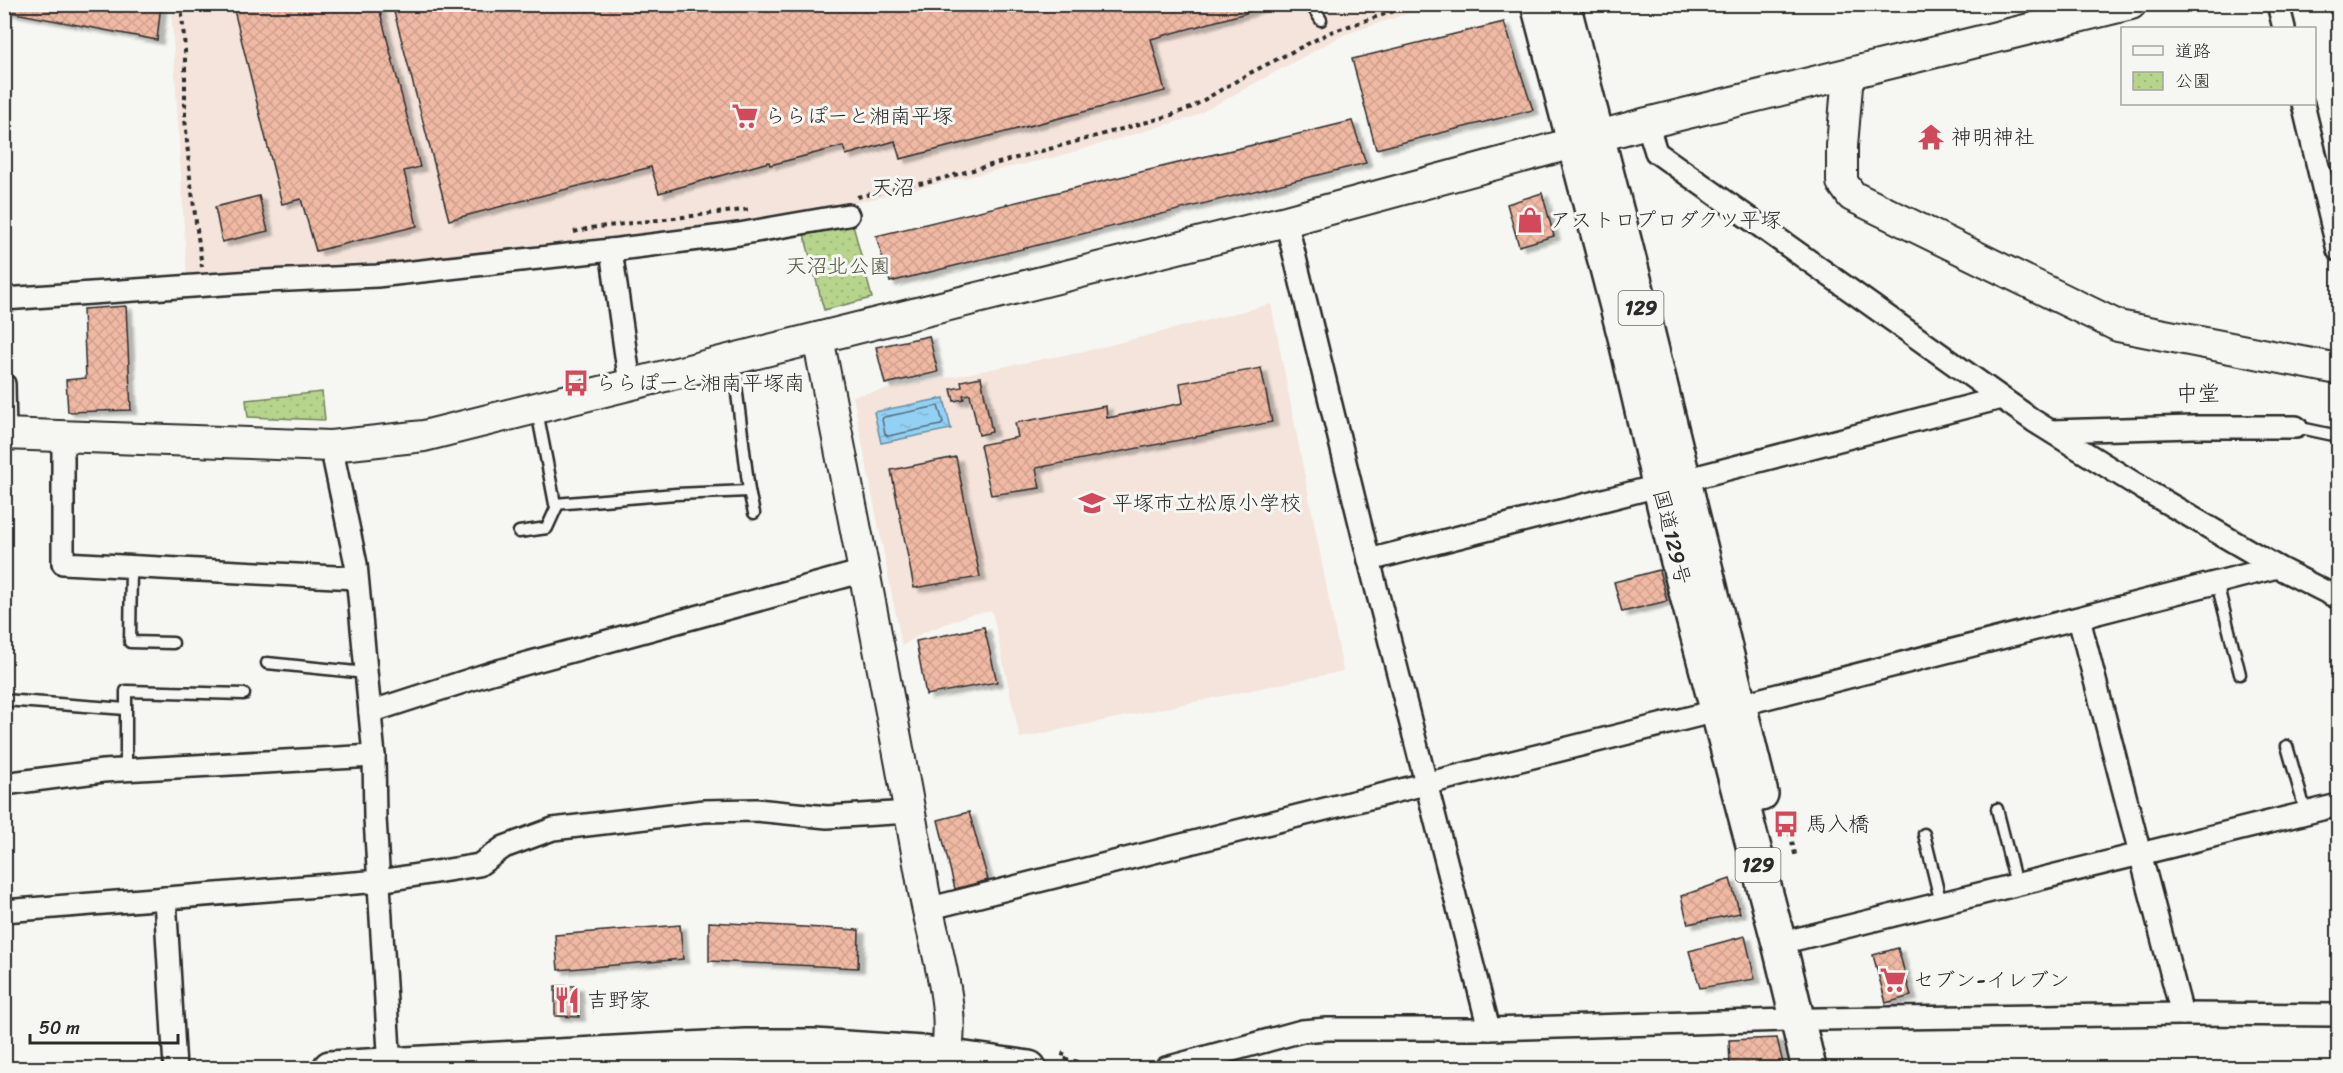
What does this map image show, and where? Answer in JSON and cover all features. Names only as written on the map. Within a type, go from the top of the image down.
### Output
[{"type":"highway","name":"国道129号","points":[[1538,4],[1586,140]]},
{"type":"highway","name":"国道129号","points":[[1563,4],[1586,140],[1728,708],[1779,942],[1807,1019],[1831,1068]]},
{"type":"highway","name":"国道129号","points":[[1728,708],[1797,939],[1807,1019],[1809,1068]]},
{"type":"highway","points":[[330,1068],[390,1067],[745,1046],[814,1046],[957,1056],[1029,1068]]},
{"type":"street","points":[[4,384],[5,434],[331,446],[424,436],[1286,221],[1647,123],[2130,4]]},
{"type":"street","points":[[2278,4],[2284,27]]},
{"type":"street","points":[[1848,74],[1842,146],[1842,182],[1852,196],[2118,326],[2338,369]]},
{"type":"street","points":[[2302,105],[2338,250]]},
{"type":"street","points":[[1647,123],[1656,152],[2001,398],[2051,431],[2277,567],[2338,600]]},
{"type":"street","points":[[4,299],[377,276],[739,234],[851,206]]},
{"type":"street","points":[[1286,221],[1425,783],[1489,1029]]},
{"type":"street","points":[[611,250],[630,384]]},
{"type":"street","points":[[818,338],[957,1056]]},
{"type":"street","points":[[1369,560],[2001,398]]},
{"type":"street","points":[[2051,431],[2295,427]]},
{"type":"street","points":[[63,436],[63,563],[356,578]]},
{"type":"street","points":[[331,446],[356,564],[374,756],[375,818],[390,1067]]},
{"type":"street","points":[[927,909],[1728,708],[2277,567]]},
{"type":"street","points":[[370,712],[491,673],[864,571]]},
{"type":"street","points":[[2079,619],[2182,1014]]},
{"type":"street","points":[[4,784],[126,770],[374,756]]},
{"type":"street","points":[[1797,939],[2338,805]]},
{"type":"street","points":[[4,911],[380,881],[479,865],[504,847],[553,829],[704,811],[756,810],[826,817],[910,812]]},
{"type":"street","points":[[165,898],[175,1068]]},
{"type":"street","points":[[1166,1068],[1302,1031],[1327,1029],[1489,1029],[1807,1019],[2182,1014],[2338,1015]]},
{"type":"lane","points":[[1311,4],[1321,20]]},
{"type":"lane","points":[[732,358],[749,491],[754,513]]},
{"type":"lane","points":[[536,408],[555,504],[675,494],[749,491]]},
{"type":"lane","points":[[2295,427],[2338,436]]},
{"type":"lane","points":[[519,532],[547,528],[558,504]]},
{"type":"lane","points":[[130,566],[130,642],[173,643]]},
{"type":"lane","points":[[2217,583],[2240,674]]},
{"type":"lane","points":[[267,663],[366,673]]},
{"type":"lane","points":[[126,770],[126,691],[244,694]]},
{"type":"lane","points":[[4,700],[126,709]]},
{"type":"lane","points":[[2288,746],[2306,813]]},
{"type":"lane","points":[[1997,808],[2016,884]]},
{"type":"lane","points":[[1924,834],[1941,903]]},
{"type":"path","points":[[181,4],[185,49],[185,118],[190,177],[200,266],[208,272]]},
{"type":"path","points":[[851,206],[929,182],[1169,116],[1190,108],[1250,73],[1331,32],[1415,4]]},
{"type":"path","points":[[568,234],[590,228],[758,209]]},
{"type":"path","points":[[1790,833],[1796,858]]},
{"type":"path","points":[[1064,1052],[1062,1058],[1091,1067]]},
{"type":"shaded area","points":[[171,5],[1433,5],[1343,35],[1193,117],[1059,156],[785,219],[480,255],[187,279]]},
{"type":"shaded area","name":"平塚市立松原小学校","points":[[1271,304],[1343,671],[1020,738],[992,611],[971,614],[922,633],[902,646],[853,396],[1095,349]]},
{"type":"green space","name":"天沼北公園","points":[[852,221],[872,298],[824,310],[804,234]]},
{"type":"green space","points":[[322,392],[325,420],[248,417],[246,400]]},
{"type":"water","points":[[944,398],[951,429],[881,443],[874,412]]},
{"type":"building","points":[[4,4],[161,4],[157,40],[4,11]]},
{"type":"building","points":[[239,4],[378,4],[420,167],[404,171],[417,226],[316,251],[301,199],[282,204],[233,6]]},
{"type":"building","name":"ららぽーと湘南平塚","points":[[392,4],[1264,4],[1246,13],[1151,39],[1165,91],[900,159],[895,141],[846,155],[843,146],[770,165],[769,162],[659,193],[651,167],[449,220]]},
{"type":"building","points":[[1504,22],[1533,110],[1376,149],[1352,59]]},
{"type":"building","points":[[1352,121],[1366,163],[890,282],[876,236]]},
{"type":"building","name":"アストロプロダクツ平塚","points":[[1542,193],[1554,236],[1519,246],[1507,204]]},
{"type":"building","points":[[259,196],[268,231],[222,242],[215,207]]},
{"type":"building","points":[[126,306],[131,410],[68,412],[66,380],[86,378],[83,309]]},
{"type":"building","points":[[929,336],[938,372],[885,384],[876,347]]},
{"type":"building","points":[[1261,368],[1272,422],[1036,468],[1040,488],[991,495],[980,445],[1018,437],[1015,423],[1106,406],[1107,418],[1183,403],[1180,383]]},
{"type":"building","points":[[981,377],[992,432],[979,435],[970,394],[963,395],[964,399],[954,401],[951,389],[962,387],[961,381]]},
{"type":"building","points":[[956,457],[980,577],[914,588],[891,470]]},
{"type":"building","points":[[1659,570],[1667,601],[1622,612],[1614,582]]},
{"type":"building","points":[[984,627],[997,682],[926,695],[916,641]]},
{"type":"building","points":[[969,812],[988,880],[955,889],[938,820]]},
{"type":"building","points":[[1730,879],[1740,913],[1688,924],[1681,896]]},
{"type":"building","points":[[709,922],[859,930],[858,968],[709,961]]},
{"type":"building","points":[[680,925],[683,959],[558,970],[555,935]]},
{"type":"building","points":[[1745,936],[1755,979],[1700,988],[1689,951]]},
{"type":"building","name":"セブン-イレブン","points":[[1898,948],[1911,996],[1886,1003],[1873,955]]},
{"type":"building","points":[[555,986],[577,986],[579,1017],[555,1016]]},
{"type":"building","points":[[1777,1038],[1784,1068],[1730,1068],[1729,1040]]},
{"type":"place","name":"ららぽーと湘南平塚","points":[[745,116]]},
{"type":"place","name":"神明神社","points":[[1931,137]]},
{"type":"place","name":"アストロプロダクツ平塚","points":[[1530,220]]},
{"type":"place","name":"ららぽーと湘南平塚南","points":[[576,383]]},
{"type":"place","name":"平塚市立松原小学校","points":[[1092,503]]},
{"type":"place","name":"馬入橋","points":[[1786,824]]},
{"type":"place","name":"セブン-イレブン","points":[[1893,980]]},
{"type":"place","name":"吉野家","points":[[567,1000]]},
{"type":"district","name":"天沼","points":[[893,187]]},
{"type":"district","name":"中堂","points":[[2198,393]]}]
